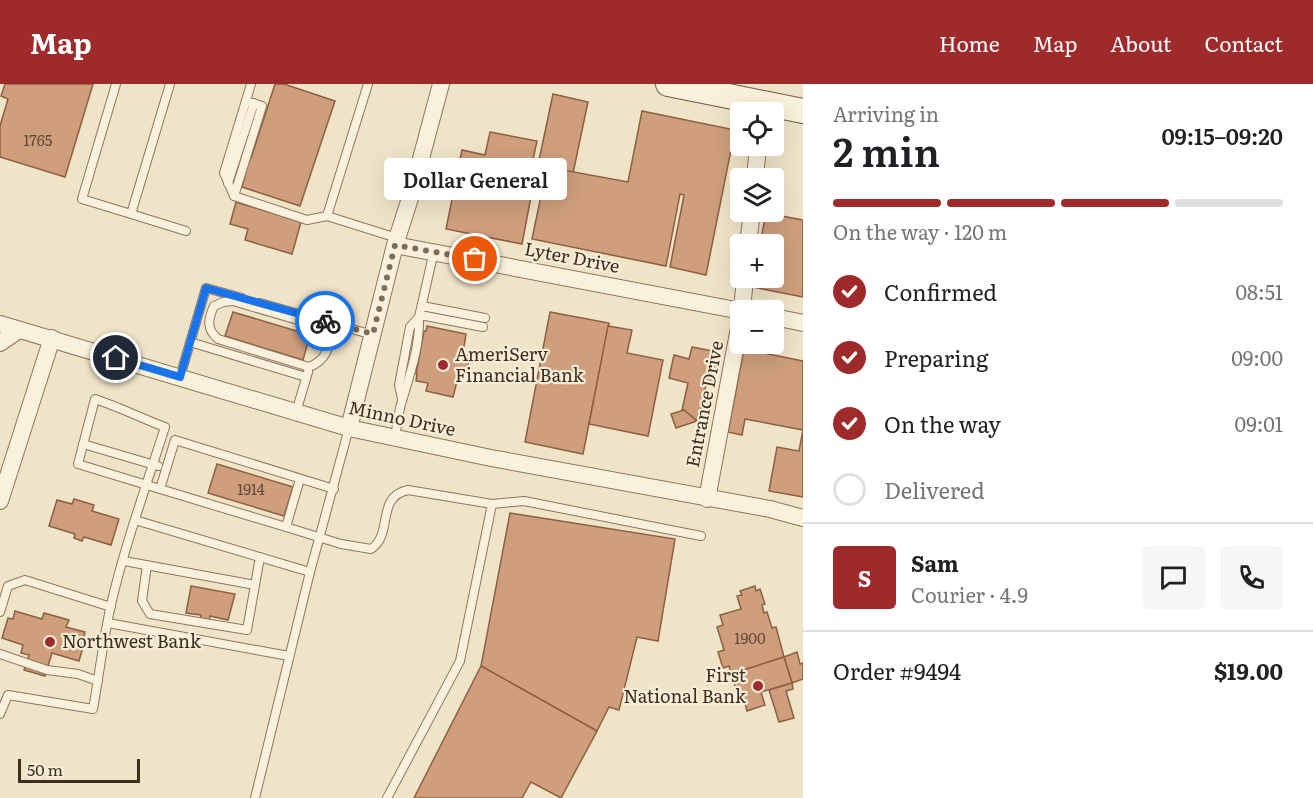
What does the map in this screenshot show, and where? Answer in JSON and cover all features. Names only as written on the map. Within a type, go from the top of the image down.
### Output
[{"type":"main road","points":[[668,84],[738,102]]},
{"type":"main road","points":[[784,110],[803,111]]},
{"type":"street","points":[[349,428],[396,242],[441,84]]},
{"type":"street","name":"Lyter Drive","points":[[396,242],[730,309]]},
{"type":"street","points":[[784,320],[803,323]]},
{"type":"street","name":"Minno Drive","points":[[0,324],[349,428],[490,458],[803,518]]},
{"type":"street","points":[[0,343],[19,330]]},
{"type":"street","points":[[0,501],[52,338]]},
{"type":"street","name":"Entrance Drive","points":[[707,499],[734,354]]},
{"type":"lane","points":[[116,84],[82,199],[186,231]]},
{"type":"lane","points":[[131,214],[170,84]]},
{"type":"lane","points":[[234,196],[254,103],[251,84]]},
{"type":"lane","points":[[327,216],[368,84]]},
{"type":"lane","points":[[254,103],[224,173],[234,196],[307,220],[327,216],[396,242]]},
{"type":"lane","points":[[395,438],[402,401],[399,385],[410,327],[420,313],[435,251]]},
{"type":"lane","points":[[180,377],[206,288],[373,334]]},
{"type":"lane","points":[[303,315],[301,321],[233,301],[223,302],[214,306],[208,325],[211,333],[218,339],[309,367],[319,363],[327,352],[333,323]]},
{"type":"lane","points":[[420,313],[484,322]]},
{"type":"lane","points":[[190,342],[306,377]]},
{"type":"lane","points":[[296,412],[309,367]]},
{"type":"lane","points":[[0,714],[8,695],[93,709],[111,607],[135,520],[147,485],[165,427],[142,419],[119,406],[95,399],[78,464],[147,485],[160,489],[320,537],[341,544],[371,549],[379,542],[392,498],[408,490],[492,504],[524,501],[700,536]]},
{"type":"lane","points":[[255,798],[310,572],[349,428]]},
{"type":"lane","points":[[160,489],[175,440],[334,489]]},
{"type":"lane","points":[[83,444],[166,468]]},
{"type":"lane","points":[[286,527],[300,478]]},
{"type":"lane","points":[[387,798],[460,661],[492,504]]},
{"type":"lane","points":[[135,520],[310,572]]},
{"type":"lane","points":[[147,565],[142,601],[150,614],[246,630],[260,557]]},
{"type":"lane","points":[[124,561],[255,585]]},
{"type":"lane","points":[[0,612],[8,586],[25,580],[111,607]]},
{"type":"lane","points":[[108,623],[289,656]]},
{"type":"lane","points":[[0,654],[46,670],[78,674],[98,681]]},
{"type":"building","points":[[5,84],[93,84],[65,177],[0,157],[0,126],[8,99],[1,96]]},
{"type":"building","points":[[275,84],[284,84],[335,101],[300,206],[242,187],[245,176],[233,172],[239,154],[251,158]]},
{"type":"building","points":[[553,94],[588,102],[573,173],[538,165]]},
{"type":"building","points":[[642,111],[730,129],[730,155],[706,275],[670,267],[684,195],[680,194],[666,266],[532,239],[547,167],[628,182]]},
{"type":"building","points":[[490,132],[537,141],[532,164],[537,165],[522,244],[446,229],[462,150],[485,155]]},
{"type":"building","points":[[236,202],[301,222],[292,254],[245,240],[248,229],[230,224]]},
{"type":"building","points":[[784,216],[803,220],[803,297],[757,288],[784,288],[784,234],[762,234],[764,222],[784,222]]},
{"type":"building","points":[[233,312],[310,335],[303,360],[225,336]]},
{"type":"building","points":[[550,312],[609,323],[583,454],[525,442]]},
{"type":"building","name":"AmeriServ Financial Bank","points":[[427,326],[466,334],[463,353],[470,355],[467,371],[460,370],[453,397],[426,391],[428,383],[416,381],[424,331]]},
{"type":"building","points":[[608,326],[632,330],[627,353],[663,360],[648,436],[589,424]]},
{"type":"building","points":[[692,347],[713,351],[711,364],[718,365],[713,386],[706,385],[697,421],[682,410],[688,383],[669,378],[674,355],[689,359]]},
{"type":"building","points":[[743,354],[769,354],[803,361],[803,430],[745,419],[742,435],[728,432]]},
{"type":"building","points":[[684,410],[697,421],[676,428],[671,414]]},
{"type":"building","points":[[803,430],[803,497],[769,491],[777,447],[799,451]]},
{"type":"building","points":[[217,464],[293,487],[284,516],[208,493]]},
{"type":"building","points":[[74,499],[94,505],[92,511],[119,519],[111,545],[84,537],[82,541],[74,538],[75,534],[49,526],[57,500],[72,504]]},
{"type":"building","points":[[510,513],[675,539],[658,641],[637,637],[619,710],[609,707],[597,731],[481,666]]},
{"type":"building","points":[[191,586],[235,594],[228,620],[210,616],[209,623],[200,621],[201,615],[186,613]]},
{"type":"building","points":[[755,586],[756,591],[760,589],[765,604],[762,605],[764,613],[767,612],[772,628],[776,627],[784,657],[731,674],[729,666],[723,668],[718,652],[724,650],[717,627],[723,625],[720,615],[741,609],[737,596],[742,595],[740,591]]},
{"type":"building","name":"Northwest Bank","points":[[15,611],[42,619],[44,613],[69,620],[66,627],[85,632],[79,661],[52,653],[45,676],[24,670],[29,655],[21,653],[23,645],[2,638],[8,618],[13,619]]},
{"type":"building","points":[[797,652],[800,664],[803,663],[803,679],[792,683],[784,657]]},
{"type":"building","name":"First National Bank","points":[[784,657],[792,683],[761,692],[765,705],[747,711],[744,699],[740,700],[731,674]]},
{"type":"building","points":[[481,666],[597,731],[561,798],[531,782],[522,798],[414,798]]},
{"type":"building","points":[[792,683],[793,689],[786,691],[794,718],[779,722],[769,690]]},
{"type":"way so far","points":[[325,321],[373,334],[395,245],[475,259]]},
{"type":"place","name":"Dollar General","points":[[475,259]]},
{"type":"place","name":"AmeriServ Financial Bank","points":[[443,365]]},
{"type":"place","name":"Northwest Bank","points":[[50,642]]},
{"type":"place","name":"First National Bank","points":[[758,686]]},
{"type":"route","points":[[116,358],[180,377],[206,288],[325,321]]}]
